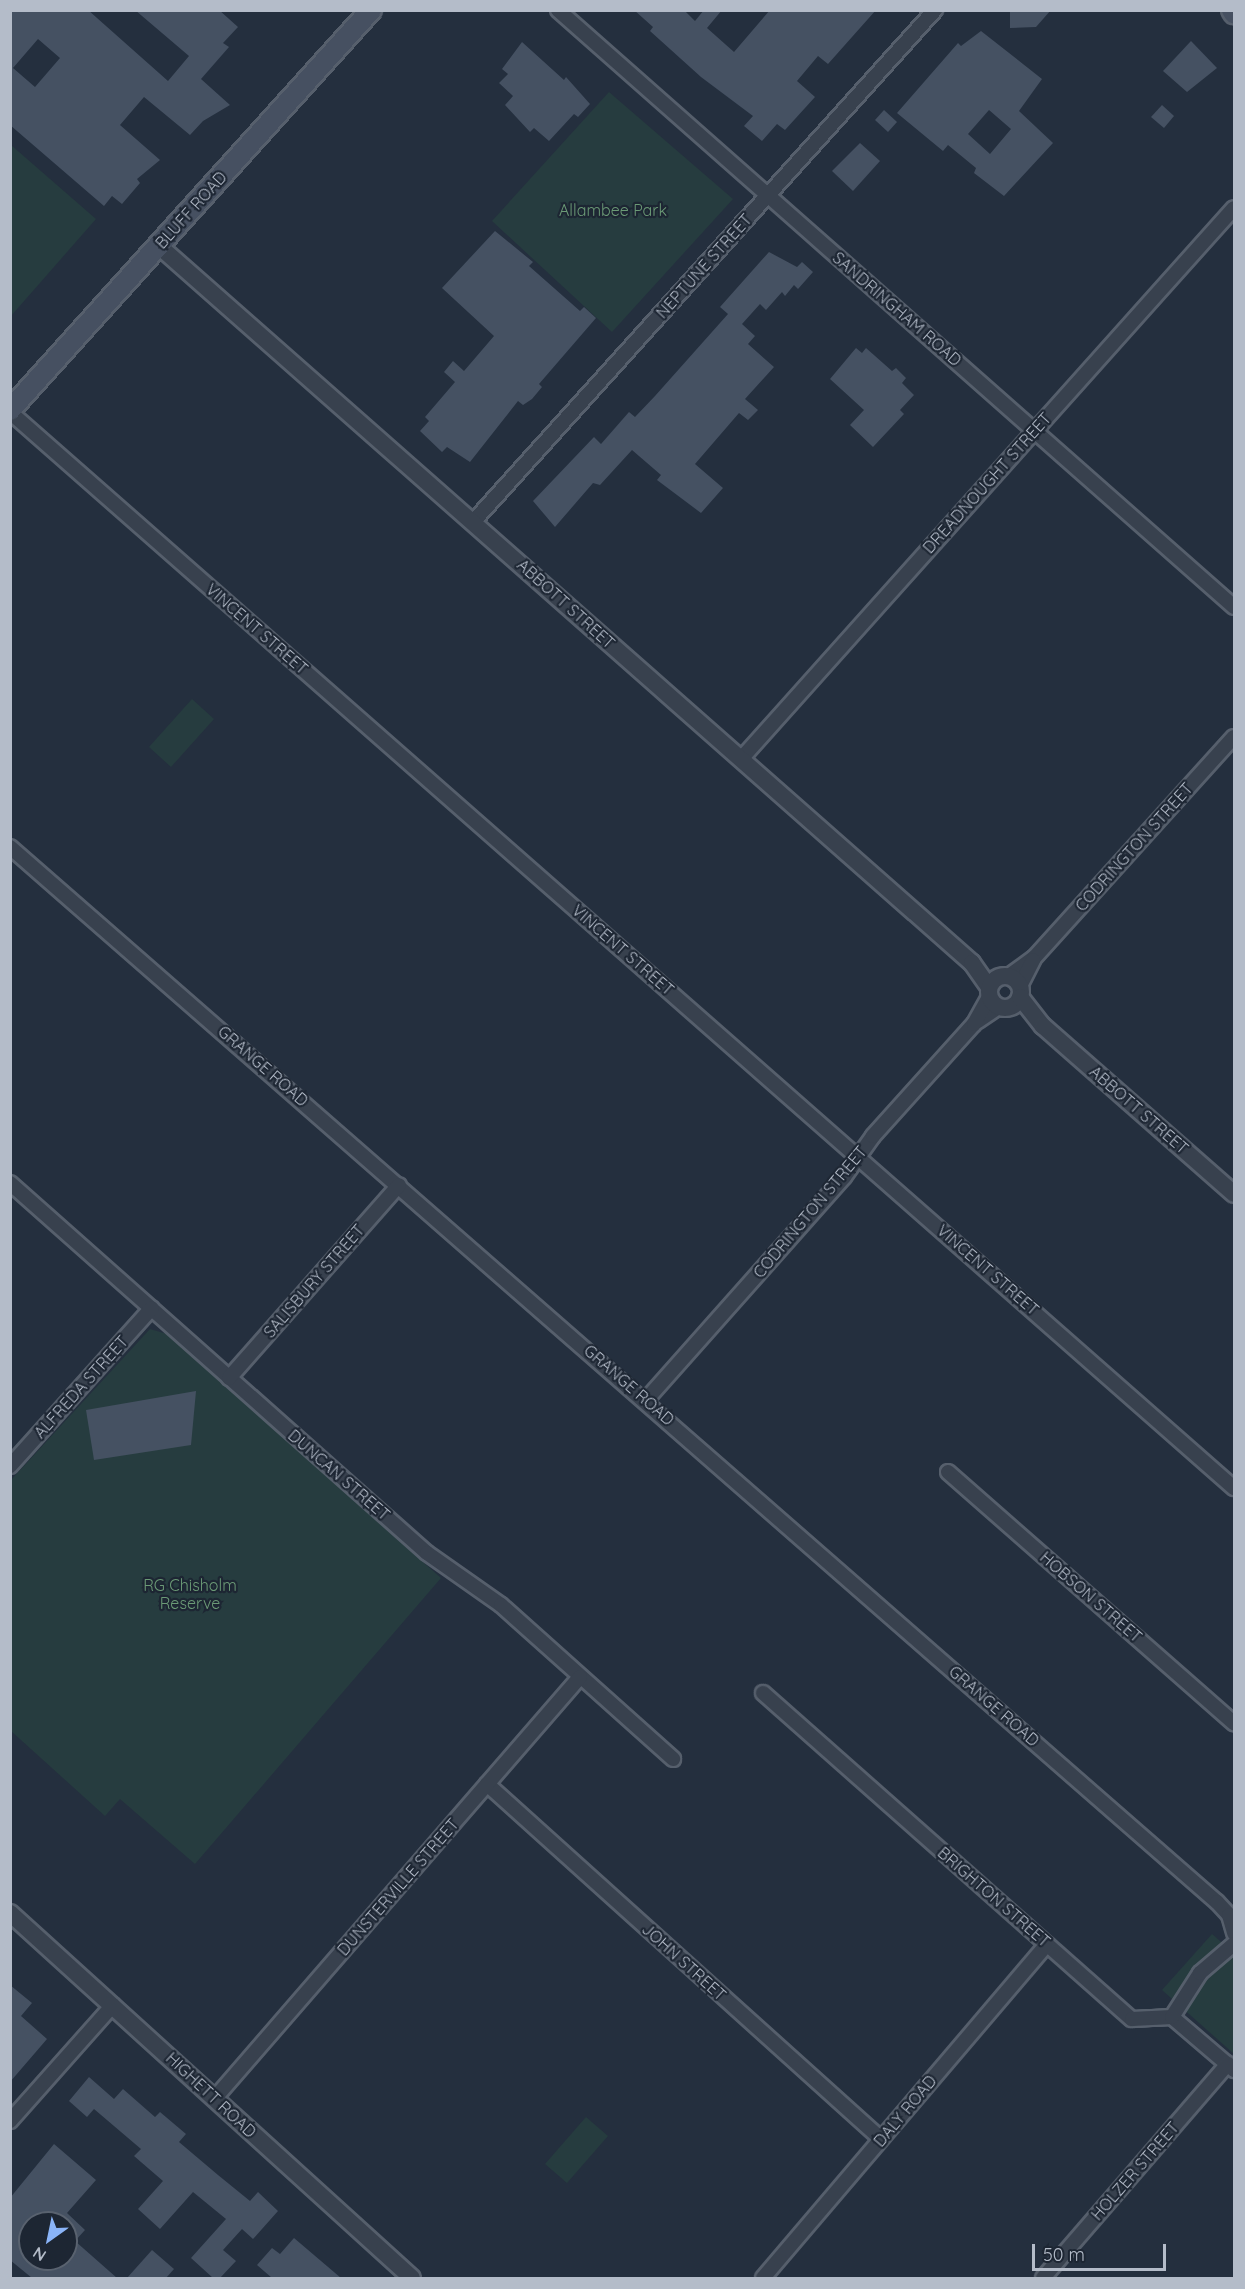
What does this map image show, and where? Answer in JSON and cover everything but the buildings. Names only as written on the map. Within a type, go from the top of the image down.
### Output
[{"type":"main road","name":"BLUFF ROAD","points":[[10,411],[371,10]]},
{"type":"street","name":"SANDRINGHAM ROAD","points":[[558,10],[1234,607]]},
{"type":"street","name":"NEPTUNE STREET","points":[[473,522],[935,10]]},
{"type":"street","name":"DREADNOUGHT STREET","points":[[741,759],[1234,208]]},
{"type":"street","name":"ABBOTT STREET","points":[[159,246],[1234,1194]]},
{"type":"street","name":"VINCENT STREET","points":[[10,411],[1234,1488]]},
{"type":"street","name":"CODRINGTON STREET","points":[[646,1400],[974,1024],[1234,737]]},
{"type":"street","name":"GRANGE ROAD","points":[[10,847],[646,1400],[1217,1902],[1233,1925]]},
{"type":"street","name":"DUNCAN STREET","points":[[10,1183],[427,1554],[501,1605],[673,1759]]},
{"type":"street","name":"SALISBURY STREET","points":[[229,1378],[399,1185]]},
{"type":"street","name":"ALFREDA STREET","points":[[10,1466],[152,1308]]},
{"type":"street","name":"HOBSON STREET","points":[[948,1472],[1234,1723]]},
{"type":"street","name":"DUNSTERVILLE STREET","points":[[215,2098],[580,1677]]},
{"type":"street","name":"BRIGHTON STREET","points":[[763,1693],[1132,2019],[1172,2017]]},
{"type":"street","name":"JOHN STREET","points":[[487,1784],[881,2139]]},
{"type":"street","name":"HIGHETT ROAD","points":[[10,1913],[215,2098],[406,2277]]},
{"type":"street","name":"DALY ROAD","points":[[763,2278],[1047,1944]]},
{"type":"street","points":[[1231,2067],[1172,2017],[1200,1973],[1234,1944]]},
{"type":"street","points":[[10,2121],[113,2005]]},
{"type":"street","name":"HOLZER STREET","points":[[1044,2278],[1231,2067]]},
{"type":"green space","name":"Allambee Park","points":[[609,92],[733,199],[612,332],[492,221]]},
{"type":"green space","points":[[11,145],[96,219],[11,316]]},
{"type":"green space","points":[[192,699],[214,719],[171,767],[149,747]]},
{"type":"green space","name":"RG Chisholm Reserve","points":[[150,1329],[167,1334],[441,1578],[195,1864],[120,1799],[105,1816],[11,1731],[11,1480]]},
{"type":"green space","points":[[1212,1934],[1234,1953],[1234,2054],[1162,1990]]},
{"type":"green space","points":[[586,2117],[608,2136],[567,2183],[545,2164]]}]
